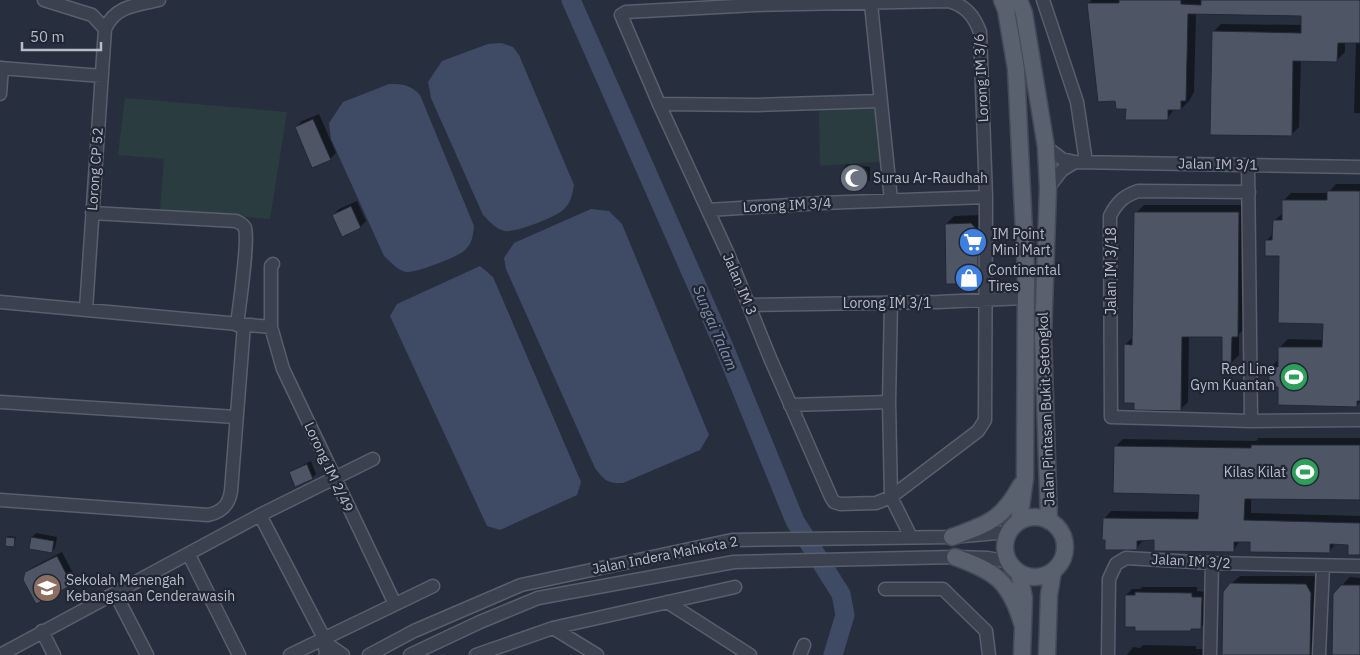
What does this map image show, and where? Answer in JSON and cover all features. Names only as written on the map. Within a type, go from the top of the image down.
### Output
[{"type":"main road","name":"Jalan Pintasan Bukit Setongkol","points":[[1002,0],[1006,10],[1016,69],[1026,272],[1025,478],[1014,527]]},
{"type":"main road","name":"Jalan Pintasan Bukit Setongkol","points":[[1019,0],[1024,13],[1031,49],[1046,147],[1048,188],[1043,338],[1049,521]]},
{"type":"main road","points":[[952,537],[988,524],[1005,510],[1025,478]]},
{"type":"main road","points":[[1014,568],[1036,577],[1053,571],[1060,564],[1065,545],[1057,527],[1049,521],[1040,518],[1014,527],[1005,542],[1005,552],[1014,568],[1024,598],[1022,655]]},
{"type":"main road","points":[[955,557],[994,574],[1009,589],[1023,626]]},
{"type":"main road","points":[[1047,655],[1048,594],[1053,571]]},
{"type":"street","points":[[44,0],[92,14],[105,29],[110,18],[116,13],[136,5],[159,0]]},
{"type":"street","points":[[1043,0],[1075,94],[1081,119],[1081,162],[1062,170],[1048,188]]},
{"type":"street","name":"Lorong IM 3/6","points":[[622,13],[755,5],[949,1],[958,4],[970,12],[977,22],[980,32],[986,197],[986,413],[983,425],[941,460],[891,497]]},
{"type":"street","points":[[871,4],[891,200]]},
{"type":"street","name":"Jalan IM 3","points":[[622,13],[621,18],[658,104],[750,304],[790,405],[834,502],[876,503],[891,497]]},
{"type":"street","name":"Lorong CP 52","points":[[86,309],[105,29]]},
{"type":"street","points":[[0,94],[1,68],[102,76]]},
{"type":"street","points":[[658,104],[758,105],[881,101]]},
{"type":"street","name":"Jalan IM 3/1","points":[[1046,147],[1062,159],[1081,162],[1360,167]]},
{"type":"street","points":[[1248,165],[1251,421],[1360,420]]},
{"type":"street","name":"Jalan IM 3/18","points":[[1249,192],[1138,191],[1125,196],[1116,204],[1110,216],[1111,417],[1251,421]]},
{"type":"street","name":"Lorong IM 3/4","points":[[708,210],[986,197]]},
{"type":"street","points":[[0,500],[208,515],[222,510],[230,499],[235,458],[245,227],[236,222],[92,213]]},
{"type":"street","name":"Lorong IM 2/49","points":[[273,264],[271,266],[271,327],[283,370],[395,604]]},
{"type":"street","name":"Lorong IM 3/1","points":[[750,304],[1025,298]]},
{"type":"street","points":[[0,302],[271,327]]},
{"type":"street","points":[[891,302],[889,402],[891,497],[910,537]]},
{"type":"street","points":[[0,402],[236,417]]},
{"type":"street","points":[[790,405],[889,402]]},
{"type":"street","points":[[0,655],[334,477],[374,459]]},
{"type":"street","points":[[260,516],[326,646],[343,655]]},
{"type":"street","name":"Jalan Indera Mahkota 2","points":[[369,655],[414,631],[521,585],[732,540],[987,536],[1014,527]]},
{"type":"street","points":[[189,555],[239,655]]},
{"type":"street","name":"Jalan Indera Mahkota 2","points":[[410,655],[480,622],[538,598],[734,562],[955,557],[988,558],[1014,568]]},
{"type":"street","name":"Jalan IM 3/2","points":[[1108,655],[1109,579],[1116,564],[1126,558],[1212,563],[1360,566]]},
{"type":"street","points":[[1210,655],[1212,563]]},
{"type":"street","points":[[1319,655],[1323,566]]},
{"type":"street","points":[[290,655],[326,646],[395,604],[434,586]]},
{"type":"street","points":[[476,655],[552,628],[735,587]]},
{"type":"street","points":[[885,589],[943,589],[986,631],[989,655]]},
{"type":"street","points":[[115,593],[147,655]]},
{"type":"street","points":[[667,602],[750,655]]},
{"type":"street","points":[[552,628],[597,655]]},
{"type":"street","points":[[42,631],[54,655]]},
{"type":"shaded area","points":[[125,98],[287,112],[270,219],[160,210],[164,159],[118,155]]},
{"type":"shaded area","points":[[881,101],[887,161],[820,166],[819,104]]},
{"type":"water","points":[[501,43],[513,47],[519,55],[574,185],[569,202],[559,213],[535,224],[510,231],[499,229],[483,215],[431,98],[428,82],[442,61],[488,44]]},
{"type":"water","points":[[389,84],[406,86],[420,95],[474,226],[473,236],[464,251],[436,264],[411,272],[400,270],[384,256],[331,139],[329,123],[343,102]]},
{"type":"water","points":[[591,209],[609,211],[622,224],[709,435],[700,450],[623,483],[614,483],[607,480],[595,468],[506,269],[504,258],[514,243]]},
{"type":"water","points":[[480,266],[493,277],[581,482],[577,495],[500,530],[487,526],[390,316],[397,304]]},
{"type":"building","points":[[1119,0],[1181,0],[1181,4],[1201,5],[1201,0],[1360,0],[1360,43],[1338,43],[1337,62],[1293,61],[1292,136],[1210,135],[1212,31],[1301,33],[1301,16],[1188,14],[1186,101],[1181,101],[1181,110],[1168,110],[1168,120],[1125,120],[1126,109],[1116,109],[1115,101],[1098,102],[1087,3],[1119,3]]},
{"type":"building","points":[[313,119],[331,160],[312,168],[295,127]]},
{"type":"building","name":"Surau Ar-Raudhah","points":[[842,168],[867,171],[867,185],[842,185]]},
{"type":"building","points":[[1327,191],[1360,191],[1360,401],[1357,401],[1357,407],[1278,405],[1278,387],[1269,387],[1269,367],[1278,367],[1278,347],[1322,347],[1323,324],[1278,323],[1279,256],[1265,256],[1265,240],[1272,240],[1273,220],[1282,220],[1282,200],[1327,200]]},
{"type":"building","points":[[351,206],[361,228],[342,237],[332,215]]},
{"type":"building","points":[[1134,212],[1239,212],[1238,337],[1232,337],[1231,364],[1222,364],[1222,337],[1182,337],[1181,411],[1134,410],[1134,403],[1124,403],[1124,344],[1132,345]]},
{"type":"building","points":[[971,223],[978,231],[978,277],[972,284],[946,284],[945,224]]},
{"type":"building","points":[[1251,445],[1360,445],[1360,500],[1245,499],[1244,520],[1360,523],[1360,555],[1348,555],[1348,545],[1330,544],[1330,553],[1250,552],[1250,542],[1234,542],[1234,552],[1154,551],[1154,540],[1137,541],[1137,550],[1105,550],[1105,540],[1102,540],[1103,518],[1198,519],[1199,495],[1113,493],[1114,446],[1251,448]]},
{"type":"building","points":[[307,464],[313,479],[295,487],[289,472]]},
{"type":"building","points":[[6,537],[15,538],[14,547],[5,546]]},
{"type":"building","points":[[31,537],[54,541],[52,553],[29,549]]},
{"type":"building","points":[[57,556],[72,585],[36,604],[23,580],[25,572]]},
{"type":"building","points":[[1230,583],[1306,584],[1311,593],[1310,655],[1222,655],[1223,592]]},
{"type":"building","points":[[1341,585],[1360,585],[1360,655],[1332,655],[1333,594]]},
{"type":"building","points":[[1135,592],[1192,593],[1192,597],[1202,597],[1201,629],[1191,629],[1191,631],[1135,631],[1135,627],[1125,627],[1125,595],[1135,595]]},
{"type":"waterway","name":"Sungai Talam","points":[[571,0],[724,347],[795,521],[841,594],[845,615],[833,655]]},
{"type":"place","name":"Surau Ar-Raudhah","points":[[854,178]]},
{"type":"place","name":"IM Point Mini Mart","points":[[973,242]]},
{"type":"place","name":"Continental Tires","points":[[969,278]]},
{"type":"place","name":"Red Line Gym Kuantan","points":[[1294,377]]},
{"type":"place","name":"Kilas Kilat","points":[[1305,472]]},
{"type":"place","name":"Sekolah Menengah Kebangsaan Cenderawasih","points":[[47,588]]}]
